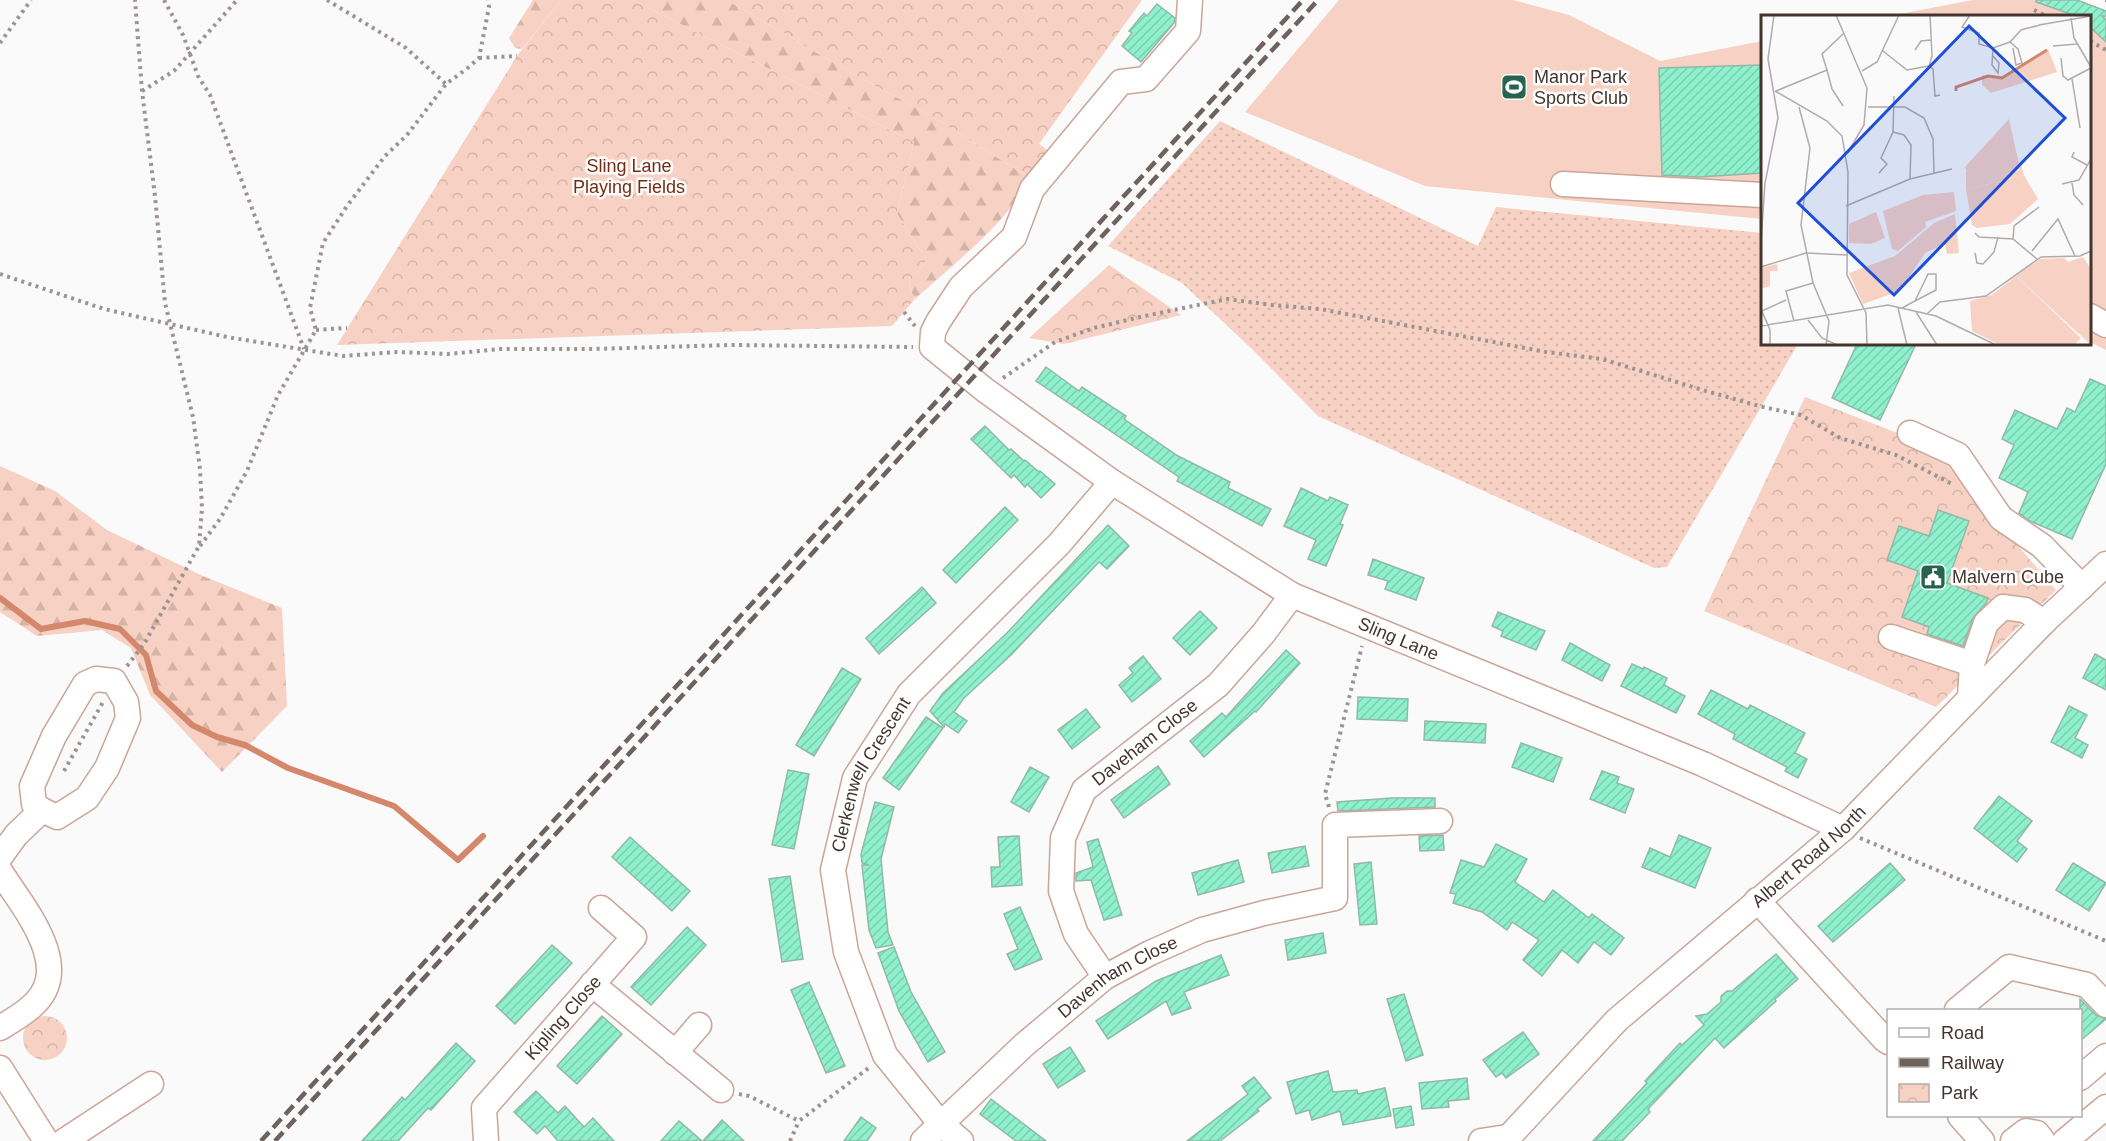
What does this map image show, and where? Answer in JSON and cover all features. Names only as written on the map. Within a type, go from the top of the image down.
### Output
[{"type":"street","points":[[932,343],[938,321],[961,287],[1014,237],[1032,189],[1121,82],[1146,79],[1188,32],[1190,11]]},
{"type":"street","points":[[1563,184],[1761,195]]},
{"type":"street","points":[[2091,317],[2106,325]]},
{"type":"street","name":"Sling Lane","points":[[932,343],[985,390],[1112,482],[1292,595],[1703,764],[1841,831]]},
{"type":"street","points":[[1910,433],[1958,455],[2001,518],[2042,546],[2082,586]]},
{"type":"street","name":"Clerkenwell Crescent","points":[[961,1141],[940,1123],[885,1055],[846,952],[833,870],[855,778],[909,694],[1059,544],[1112,482]]},
{"type":"street","name":"Albert Road North","points":[[1506,1139],[1617,1020],[1841,831],[2044,622],[2106,564]]},
{"type":"street","name":"Daveham Close","points":[[1105,977],[1076,934],[1061,891],[1063,838],[1084,790],[1218,685],[1263,634],[1292,595]]},
{"type":"street","points":[[1970,698],[1972,664],[1986,622],[2004,607],[2025,610],[2044,622]]},
{"type":"street","points":[[1891,637],[1972,664]]},
{"type":"street","points":[[96,679],[114,681],[126,702],[128,718],[107,768],[87,798],[57,818],[42,810],[34,804],[32,786],[54,736],[85,684],[96,679]]},
{"type":"street","points":[[0,857],[16,835],[42,810]]},
{"type":"street","points":[[1335,825],[1440,821]]},
{"type":"street","name":"Davenham Close","points":[[940,1123],[1024,1045],[1105,977],[1150,953],[1202,930],[1264,913],[1335,898],[1335,825]]},
{"type":"street","points":[[0,871],[43,939],[49,961],[46,986],[40,997],[32,1007],[0,1028]]},
{"type":"street","points":[[1757,900],[1887,1041]]},
{"type":"street","name":"Kipling Close","points":[[486,1141],[484,1108],[634,937],[601,908]]},
{"type":"street","points":[[1959,1009],[2009,967],[2088,985],[2106,1005]]},
{"type":"street","points":[[592,984],[721,1090]]},
{"type":"street","points":[[675,1053],[699,1025]]},
{"type":"street","points":[[2082,1076],[2106,1056]]},
{"type":"street","points":[[0,1068],[46,1141]]},
{"type":"street","points":[[64,1141],[151,1084]]},
{"type":"street","points":[[2069,1129],[2106,1107]]},
{"type":"street","points":[[1961,1117],[1982,1141]]},
{"type":"street","points":[[923,1141],[940,1123]]},
{"type":"street","points":[[2013,1141],[2026,1131],[2037,1133],[2043,1141]]},
{"type":"street","points":[[1481,1141],[1506,1139]]},
{"type":"path","points":[[0,43],[31,0]]},
{"type":"path","points":[[135,0],[142,92],[165,303],[193,417],[200,469],[202,507],[199,546]]},
{"type":"path","points":[[164,0],[183,35],[198,76],[210,95],[304,350]]},
{"type":"path","points":[[142,92],[174,71],[237,0]]},
{"type":"path","points":[[327,0],[406,48],[446,84]]},
{"type":"path","points":[[58,781],[114,681],[139,654],[199,546],[220,519],[247,471],[278,395],[316,330],[310,308],[323,243],[347,206],[379,164],[407,135],[446,84],[479,57],[489,7],[488,0]]},
{"type":"path","points":[[2034,10],[2044,15]]},
{"type":"path","points":[[2091,42],[2106,50]]},
{"type":"path","points":[[479,57],[517,56]]},
{"type":"path","points":[[0,274],[104,309],[227,337],[343,356],[398,352],[448,354],[500,349],[932,343]]},
{"type":"path","points":[[985,390],[1055,342],[1094,328],[1227,299],[1320,309],[1546,352],[1602,359],[1729,397],[1801,415],[1840,438],[1896,455],[1959,489]]},
{"type":"path","points":[[316,330],[347,328]]},
{"type":"path","points":[[1335,825],[1324,794],[1367,627]]},
{"type":"path","points":[[1841,831],[2106,940]]},
{"type":"path","points":[[790,1141],[799,1121],[885,1055]]},
{"type":"path","points":[[721,1090],[749,1096],[799,1121]]},
{"type":"green space","points":[[533,0],[561,0],[522,49],[515,48],[509,38]]},
{"type":"green space","name":"Sling Lane Playing Fields","points":[[561,0],[633,0],[914,142],[897,214],[927,260],[909,282],[914,300],[892,326],[337,345],[517,56]]},
{"type":"green space","points":[[633,0],[727,0],[851,73],[930,115],[1030,178],[1007,213],[914,300],[909,282],[927,260],[897,214],[914,142]]},
{"type":"green space","points":[[727,0],[1142,0],[1039,144],[1054,155],[1030,178],[930,115],[851,73]]},
{"type":"green space","name":"Manor Park Sports Club","points":[[1339,0],[1513,0],[1569,15],[1660,61],[1761,41],[1761,219],[1425,186],[1245,112]]},
{"type":"green space","points":[[1973,0],[2078,0],[2106,14],[2106,350],[2091,342],[2091,15],[1894,15]]},
{"type":"green space","points":[[1220,121],[1478,246],[1496,207],[1761,233],[1761,345],[1797,345],[1667,567],[1654,568],[1318,416],[1182,283],[1108,246]]},
{"type":"green space","points":[[1109,265],[1181,315],[1064,344],[1029,338]]},
{"type":"green space","points":[[1805,397],[1933,447],[2056,590],[1936,707],[1704,611]]},
{"type":"green space","points":[[0,466],[55,491],[107,530],[203,576],[282,608],[287,706],[222,772],[150,695],[131,648],[102,630],[37,636],[0,612]]},
{"type":"green space","points":[[45,1016],[54,1017],[61,1022],[66,1029],[66,1047],[61,1054],[54,1059],[45,1060],[36,1059],[29,1054],[24,1047],[23,1038],[24,1029],[29,1022],[36,1017]]},
{"type":"building","points":[[2036,0],[2077,0],[2106,11],[2106,16],[2102,16],[2106,20],[2106,42],[2091,28],[2091,15],[2073,15],[2036,2]]},
{"type":"building","points":[[1157,4],[1175,18],[1174,23],[1141,62],[1122,46],[1132,33],[1129,31],[1144,13],[1147,16]]},
{"type":"building","points":[[1761,65],[1761,173],[1699,177],[1662,175],[1659,68]]},
{"type":"building","points":[[1857,345],[1916,345],[1880,420],[1832,398]]},
{"type":"building","points":[[1046,367],[1079,391],[1082,387],[1126,416],[1124,419],[1178,456],[1230,482],[1228,488],[1271,509],[1262,526],[1177,481],[1179,477],[1036,381]]},
{"type":"building","points":[[2090,379],[2106,386],[2106,464],[2072,539],[2030,521],[2019,513],[2028,492],[1999,478],[2014,445],[2002,439],[2015,410],[2057,429],[2067,408],[2075,412]]},
{"type":"building","points":[[985,426],[1009,450],[1011,449],[1055,484],[1041,498],[1027,484],[1025,487],[1014,475],[1011,478],[971,439]]},
{"type":"building","points":[[1301,488],[1328,501],[1330,497],[1348,505],[1340,524],[1343,525],[1326,566],[1308,559],[1316,540],[1284,526]]},
{"type":"building","points":[[1005,507],[1018,520],[956,583],[943,570]]},
{"type":"building","name":"Malvern Cube","points":[[1938,510],[1969,521],[1947,583],[1988,598],[1973,618],[1963,646],[1927,634],[1929,627],[1902,617],[1918,571],[1887,560],[1899,526],[1929,536]]},
{"type":"building","points":[[1108,525],[1129,546],[1107,569],[1099,562],[1011,655],[964,698],[954,712],[967,721],[958,733],[945,724],[944,727],[930,711],[943,693],[1007,633]]},
{"type":"building","points":[[1373,559],[1424,578],[1416,600],[1385,589],[1388,581],[1368,575]]},
{"type":"building","points":[[922,587],[936,603],[879,654],[866,638]]},
{"type":"building","points":[[1200,611],[1217,628],[1190,655],[1173,638]]},
{"type":"building","points":[[1498,612],[1545,631],[1536,650],[1501,636],[1503,631],[1492,626]]},
{"type":"building","points":[[1570,643],[1610,665],[1602,681],[1562,660]]},
{"type":"building","points":[[1286,650],[1300,663],[1256,712],[1204,757],[1190,741],[1222,713],[1226,717]]},
{"type":"building","points":[[2095,654],[2106,660],[2106,690],[2083,678]]},
{"type":"building","points":[[1143,656],[1161,679],[1132,702],[1119,685],[1133,673],[1129,668]]},
{"type":"building","points":[[1632,664],[1667,678],[1664,685],[1685,696],[1676,713],[1621,686]]},
{"type":"building","points":[[842,668],[861,679],[814,756],[796,745]]},
{"type":"building","points":[[1711,690],[1748,709],[1750,705],[1805,733],[1795,753],[1807,759],[1798,778],[1785,771],[1787,767],[1733,739],[1735,734],[1698,714]]},
{"type":"building","points":[[1358,697],[1408,699],[1407,721],[1357,719]]},
{"type":"building","points":[[2069,706],[2087,715],[2075,738],[2088,745],[2082,758],[2051,742]]},
{"type":"building","points":[[1086,709],[1100,727],[1072,749],[1058,730]]},
{"type":"building","points":[[926,717],[943,728],[899,790],[883,778]]},
{"type":"building","points":[[1425,721],[1486,724],[1485,743],[1424,740]]},
{"type":"building","points":[[1521,743],[1562,758],[1553,782],[1512,767]]},
{"type":"building","points":[[1158,766],[1170,784],[1124,818],[1111,800]]},
{"type":"building","points":[[1030,767],[1049,777],[1029,812],[1011,802]]},
{"type":"building","points":[[788,770],[809,774],[794,849],[772,845]]},
{"type":"building","points":[[1602,771],[1619,777],[1617,783],[1634,789],[1625,813],[1590,799]]},
{"type":"building","points":[[1999,796],[2032,821],[2017,841],[2027,849],[2017,862],[1974,828]]},
{"type":"building","points":[[1435,798],[1435,807],[1338,811],[1337,802]]},
{"type":"building","points":[[875,802],[894,807],[881,859],[888,932],[893,945],[876,948],[869,930],[862,865],[869,865],[862,863],[861,854]]},
{"type":"building","points":[[1443,835],[1444,850],[1420,851],[1419,836]]},
{"type":"building","points":[[1679,835],[1711,848],[1695,888],[1642,867],[1650,848],[1670,857]]},
{"type":"building","points":[[1019,836],[1022,885],[992,887],[991,867],[1000,867],[998,837]]},
{"type":"building","points":[[630,837],[690,891],[672,911],[612,857]]},
{"type":"building","points":[[1098,839],[1122,915],[1104,920],[1091,880],[1076,881],[1076,873],[1093,867],[1087,842]]},
{"type":"building","points":[[1496,844],[1527,859],[1515,882],[1544,902],[1553,890],[1589,918],[1592,914],[1624,938],[1611,955],[1594,942],[1578,963],[1562,950],[1542,976],[1523,960],[1539,940],[1512,922],[1507,930],[1482,912],[1453,903],[1456,894],[1450,893],[1461,860],[1484,867]]},
{"type":"building","points":[[1305,846],[1309,866],[1272,873],[1268,853]]},
{"type":"building","points":[[1238,860],[1244,882],[1198,895],[1192,873]]},
{"type":"building","points":[[1371,862],[1377,924],[1360,925],[1354,864]]},
{"type":"building","points":[[1890,863],[1905,880],[1833,942],[1818,926]]},
{"type":"building","points":[[2073,863],[2106,883],[2089,911],[2056,890]]},
{"type":"building","points":[[790,876],[803,959],[782,962],[769,879]]},
{"type":"building","points":[[1020,907],[1042,959],[1015,970],[1007,954],[1018,949],[1004,914]]},
{"type":"building","points":[[687,927],[706,945],[651,1005],[631,987]]},
{"type":"building","points":[[1323,933],[1326,953],[1288,960],[1285,940]]},
{"type":"building","points":[[552,945],[572,963],[515,1024],[496,1006]]},
{"type":"building","points":[[894,947],[911,992],[945,1052],[928,1062],[899,1011],[878,953]]},
{"type":"building","points":[[1776,954],[1798,979],[1724,1048],[1715,1038],[1648,1109],[1650,1112],[1622,1141],[1593,1141],[1647,1083],[1645,1081],[1680,1043],[1682,1045],[1704,1025],[1696,1016],[1707,1014],[1721,1002],[1721,996],[1727,991],[1732,991]]},
{"type":"building","points":[[1221,955],[1229,975],[1184,992],[1191,1008],[1172,1015],[1166,1001],[1108,1039],[1096,1021],[1156,981]]},
{"type":"building","points":[[809,982],[845,1066],[826,1073],[791,990]]},
{"type":"building","points":[[1404,994],[1423,1055],[1406,1061],[1387,999]]},
{"type":"building","points":[[2080,999],[2096,1015],[2106,1019],[2082,1039],[2082,1009],[2080,1009]]},
{"type":"building","points":[[602,1016],[622,1034],[577,1084],[557,1066]]},
{"type":"building","points":[[1523,1032],[1539,1054],[1506,1078],[1502,1073],[1496,1077],[1483,1060]]},
{"type":"building","points":[[456,1043],[475,1061],[431,1110],[428,1108],[398,1141],[362,1141],[402,1097],[405,1100]]},
{"type":"building","points":[[1070,1047],[1085,1071],[1058,1088],[1043,1064]]},
{"type":"building","points":[[1328,1071],[1333,1092],[1357,1090],[1358,1094],[1385,1088],[1391,1116],[1343,1125],[1340,1111],[1312,1120],[1309,1110],[1296,1114],[1287,1082]]},
{"type":"building","points":[[1254,1077],[1271,1098],[1257,1109],[1259,1111],[1220,1141],[1187,1141],[1248,1094],[1242,1086]]},
{"type":"building","points":[[1467,1078],[1469,1099],[1448,1101],[1449,1107],[1422,1109],[1419,1083]]},
{"type":"building","points":[[536,1091],[558,1113],[565,1106],[584,1127],[593,1118],[614,1141],[558,1141],[545,1126],[537,1134],[514,1112]]},
{"type":"building","points":[[991,1099],[1046,1141],[1016,1141],[980,1114]]},
{"type":"building","points":[[1411,1106],[1414,1125],[1396,1128],[1393,1109]]},
{"type":"building","points":[[861,1117],[876,1128],[867,1141],[844,1141]]},
{"type":"building","points":[[722,1120],[744,1141],[703,1141]]},
{"type":"building","points":[[679,1121],[702,1141],[661,1141]]},
{"type":"waterway","points":[[0,598],[41,629],[85,621],[120,629],[146,655],[156,691],[192,725],[217,737],[245,745],[288,768],[394,806],[458,860],[483,836]]},
{"type":"railway","points":[[261,1141],[1303,0]]},
{"type":"railway","points":[[275,1141],[1318,0]]},
{"type":"place","name":"Manor Park Sports Club","points":[[1514,87]]},
{"type":"place","name":"Malvern Cube","points":[[1933,577]]}]
